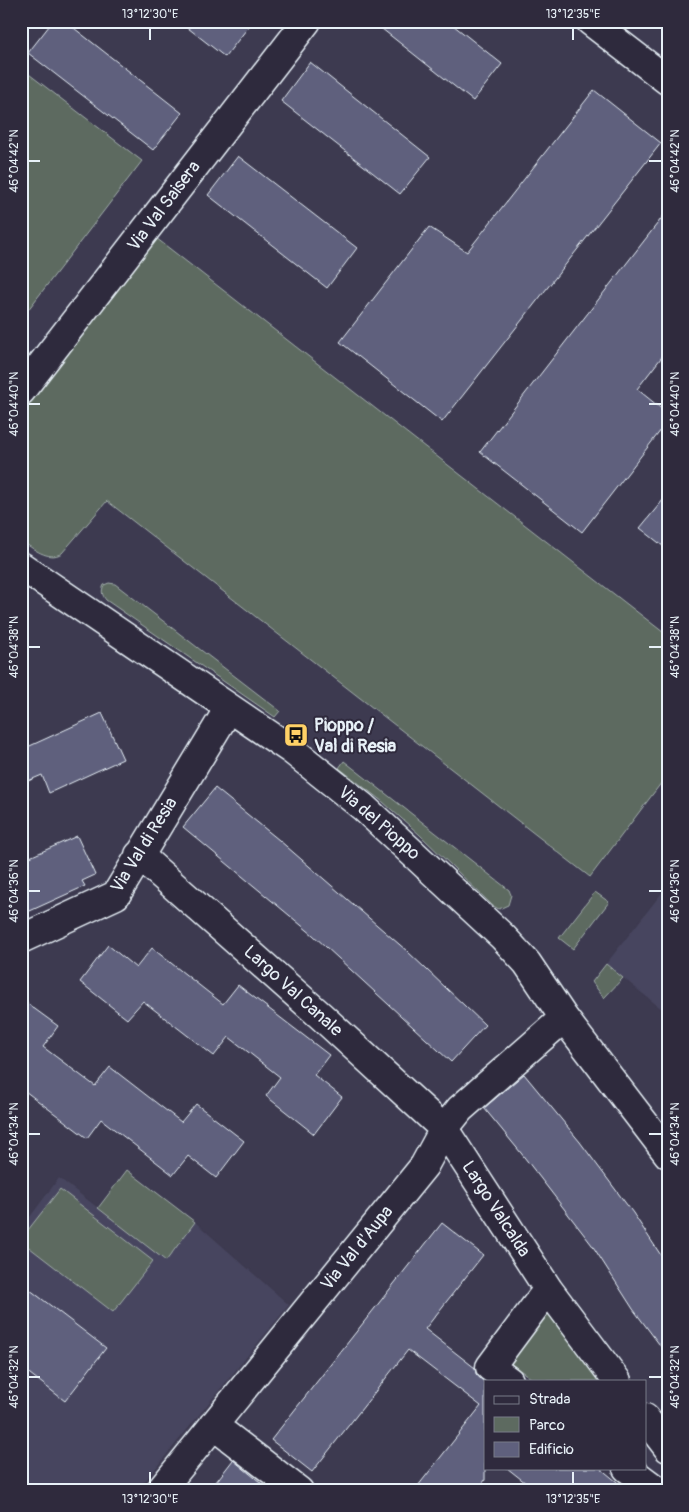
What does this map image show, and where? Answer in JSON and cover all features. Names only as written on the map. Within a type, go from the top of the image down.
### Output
[{"type":"street","name":"Via Val Saisera","points":[[21,391],[147,231],[203,155],[307,21]]},
{"type":"street","points":[[590,21],[668,81]]},
{"type":"street","name":"Via del Pioppo","points":[[21,566],[293,751],[363,808],[426,864],[503,937],[526,963],[564,1018],[668,1154]]},
{"type":"street","name":"Via Val di Resia","points":[[21,939],[116,896],[229,708]]},
{"type":"street","name":"Largo Val Canale","points":[[139,855],[321,1016],[444,1129]]},
{"type":"street","name":"Via Val d'Aupa","points":[[160,1491],[424,1166],[444,1129],[460,1109],[564,1018]]},
{"type":"street","name":"Largo Valcalda","points":[[444,1129],[548,1289],[617,1380]]},
{"type":"street","points":[[508,1380],[490,1367],[548,1289]]},
{"type":"street","points":[[646,1419],[668,1448]]},
{"type":"street","points":[[213,1425],[299,1491]]},
{"type":"street","points":[[630,1470],[658,1491]]},
{"type":"shaded area","points":[[668,885],[668,1014],[606,964]]},
{"type":"shaded area","points":[[127,1170],[195,1222],[289,1305],[137,1491],[21,1491],[21,1229],[59,1178],[98,1208]]},
{"type":"green space","points":[[21,68],[142,161],[21,319]]},
{"type":"green space","points":[[147,231],[668,636],[668,774],[590,877],[107,501],[62,553],[51,556],[46,555],[21,541],[21,391]]},
{"type":"green space","points":[[109,583],[115,584],[280,711],[275,717],[106,600],[102,589],[104,585]]},
{"type":"green space","points":[[344,761],[509,890],[511,895],[508,905],[499,909],[493,906],[420,835],[383,802],[339,768]]},
{"type":"green space","points":[[595,892],[609,902],[573,949],[559,938]]},
{"type":"green space","points":[[606,964],[623,978],[604,998],[592,982]]},
{"type":"green space","points":[[127,1170],[195,1222],[166,1261],[98,1208]]},
{"type":"green space","points":[[60,1189],[153,1261],[113,1312],[21,1241]]},
{"type":"green space","points":[[550,1306],[600,1380],[534,1380],[510,1363]]},
{"type":"building","points":[[53,21],[65,21],[182,113],[153,150],[28,53]]},
{"type":"building","points":[[179,21],[253,21],[225,57]]},
{"type":"building","points":[[372,21],[448,21],[502,64],[473,101]]},
{"type":"building","points":[[310,62],[430,157],[400,194],[281,101]]},
{"type":"building","points":[[594,90],[661,143],[442,422],[340,342],[429,227],[467,252]]},
{"type":"building","points":[[238,156],[357,248],[327,288],[208,195]]},
{"type":"building","points":[[668,210],[668,349],[637,389],[668,414],[668,421],[582,532],[480,452]]},
{"type":"building","points":[[668,494],[668,550],[640,528]]},
{"type":"building","points":[[102,713],[123,759],[49,793],[42,775],[21,784],[21,750]]},
{"type":"building","points":[[215,788],[279,840],[407,951],[485,1025],[451,1062],[313,935],[183,827]]},
{"type":"building","points":[[77,836],[95,875],[82,881],[85,886],[21,915],[21,861]]},
{"type":"building","points":[[108,945],[136,968],[152,948],[223,1004],[238,985],[329,1055],[314,1075],[342,1097],[314,1134],[266,1096],[280,1077],[229,1037],[214,1056],[143,1001],[127,1019],[80,982]]},
{"type":"building","points":[[21,999],[58,1026],[43,1047],[95,1086],[110,1067],[181,1122],[196,1104],[244,1141],[216,1178],[188,1156],[173,1175],[101,1119],[87,1138],[21,1088]]},
{"type":"building","points":[[524,1074],[580,1142],[633,1213],[668,1266],[668,1356],[633,1309],[592,1245],[484,1108]]},
{"type":"building","points":[[442,1223],[483,1255],[425,1329],[475,1368],[476,1374],[484,1382],[485,1480],[477,1491],[414,1491],[481,1406],[408,1350],[312,1472],[271,1440]]},
{"type":"building","points":[[21,1283],[106,1348],[65,1401],[21,1367]]},
{"type":"building","points":[[233,1460],[271,1491],[209,1491]]},
{"type":"building","points":[[510,1470],[602,1470],[628,1491],[536,1491]]},
{"type":"place","name":"Pioppo / Val di Resia","points":[[296,735]]}]
